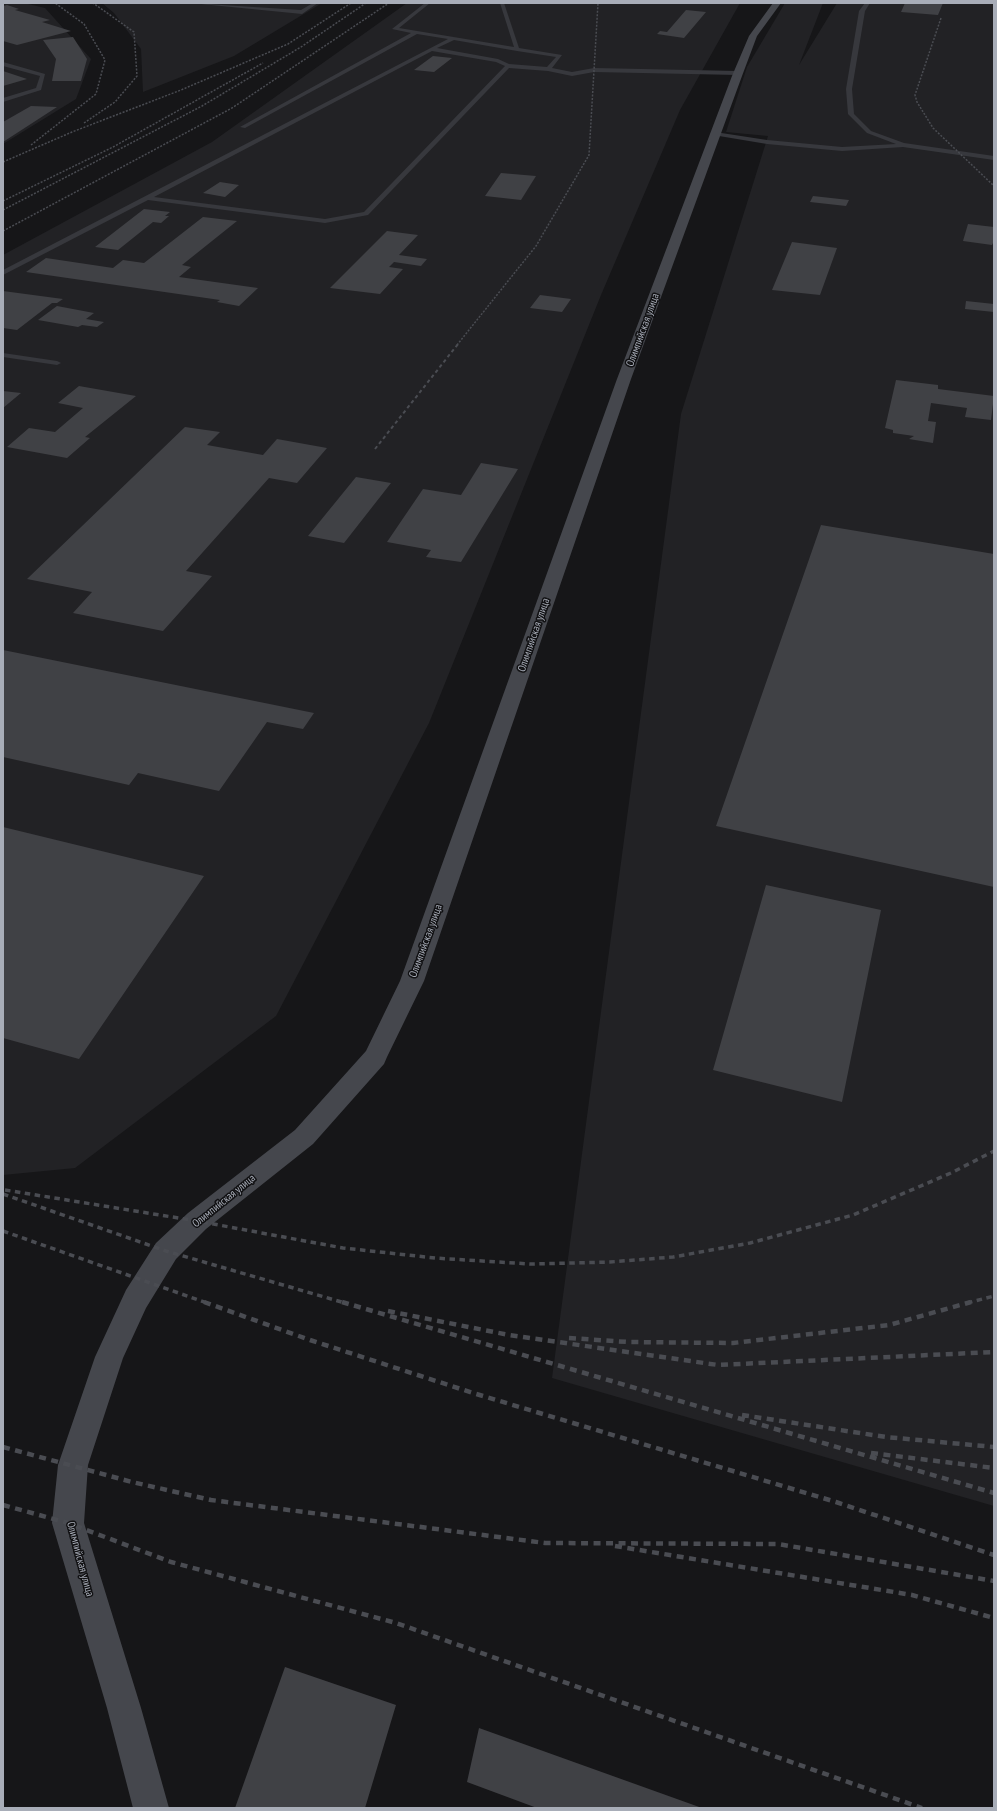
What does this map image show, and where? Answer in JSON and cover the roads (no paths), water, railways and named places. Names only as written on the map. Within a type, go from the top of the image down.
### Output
[{"type":"street","name":"Олимпийская улица","points":[[151,1808],[124,1708],[68,1523],[73,1465],[109,1357],[136,1299],[166,1251],[197,1222],[304,1137],[375,1057],[412,981],[624,379],[738,73],[753,36],[776,3]]},
{"type":"lane","points":[[192,3],[302,12],[316,3]]},
{"type":"lane","points":[[428,3],[395,29],[560,56],[548,69]]},
{"type":"lane","points":[[502,3],[517,49]]},
{"type":"lane","points":[[868,3],[862,11],[848,89],[851,114],[869,132],[903,146]]},
{"type":"lane","points":[[243,127],[417,32]]},
{"type":"lane","points":[[3,274],[453,38]]},
{"type":"lane","points":[[431,49],[498,60],[508,66],[548,69],[572,74],[594,70],[738,73]]},
{"type":"lane","points":[[3,64],[43,75],[39,90],[3,100]]},
{"type":"lane","points":[[147,198],[325,221],[366,214],[508,66]]},
{"type":"lane","points":[[715,134],[767,142],[842,149],[903,146],[994,158]]},
{"type":"lane","points":[[3,355],[57,363]]},
{"type":"railway","points":[[31,145],[96,94],[105,60],[84,24],[55,3]]},
{"type":"railway","points":[[84,123],[115,102],[137,76],[134,32],[93,3]]},
{"type":"railway","points":[[3,162],[72,132],[181,90],[288,44],[351,3]]},
{"type":"railway","points":[[3,210],[202,106],[301,47],[366,3]]},
{"type":"railway","points":[[3,231],[232,108],[389,3]]},
{"type":"railway","points":[[457,345],[536,246],[589,155],[598,3]]},
{"type":"railway","points":[[941,18],[915,95],[917,102],[933,128],[994,186]]},
{"type":"railway","points":[[3,201],[113,147],[263,63]]},
{"type":"railway","points":[[375,449],[458,344]]},
{"type":"railway","points":[[5,1190],[197,1221],[343,1248],[435,1258],[530,1264],[610,1262],[673,1257],[750,1243],[853,1215],[951,1173],[994,1151]]},
{"type":"railway","points":[[3,1194],[166,1251],[345,1303]]},
{"type":"railway","points":[[3,1231],[207,1303]]},
{"type":"railway","points":[[967,1303],[994,1296]]},
{"type":"railway","points":[[204,1302],[310,1340],[473,1393],[836,1502],[994,1555]]},
{"type":"railway","points":[[342,1302],[994,1493]]},
{"type":"railway","points":[[569,1338],[628,1342],[733,1343],[889,1325],[971,1302]]},
{"type":"railway","points":[[388,1311],[509,1335],[718,1365],[994,1352]]},
{"type":"railway","points":[[742,1415],[886,1437],[994,1447]]},
{"type":"railway","points":[[3,1447],[132,1482],[211,1500],[545,1543],[778,1544],[994,1581]]},
{"type":"railway","points":[[871,1453],[994,1468]]},
{"type":"railway","points":[[3,1505],[68,1523],[171,1562],[396,1623],[922,1808]]},
{"type":"railway","points":[[615,1546],[912,1595],[994,1618]]}]
